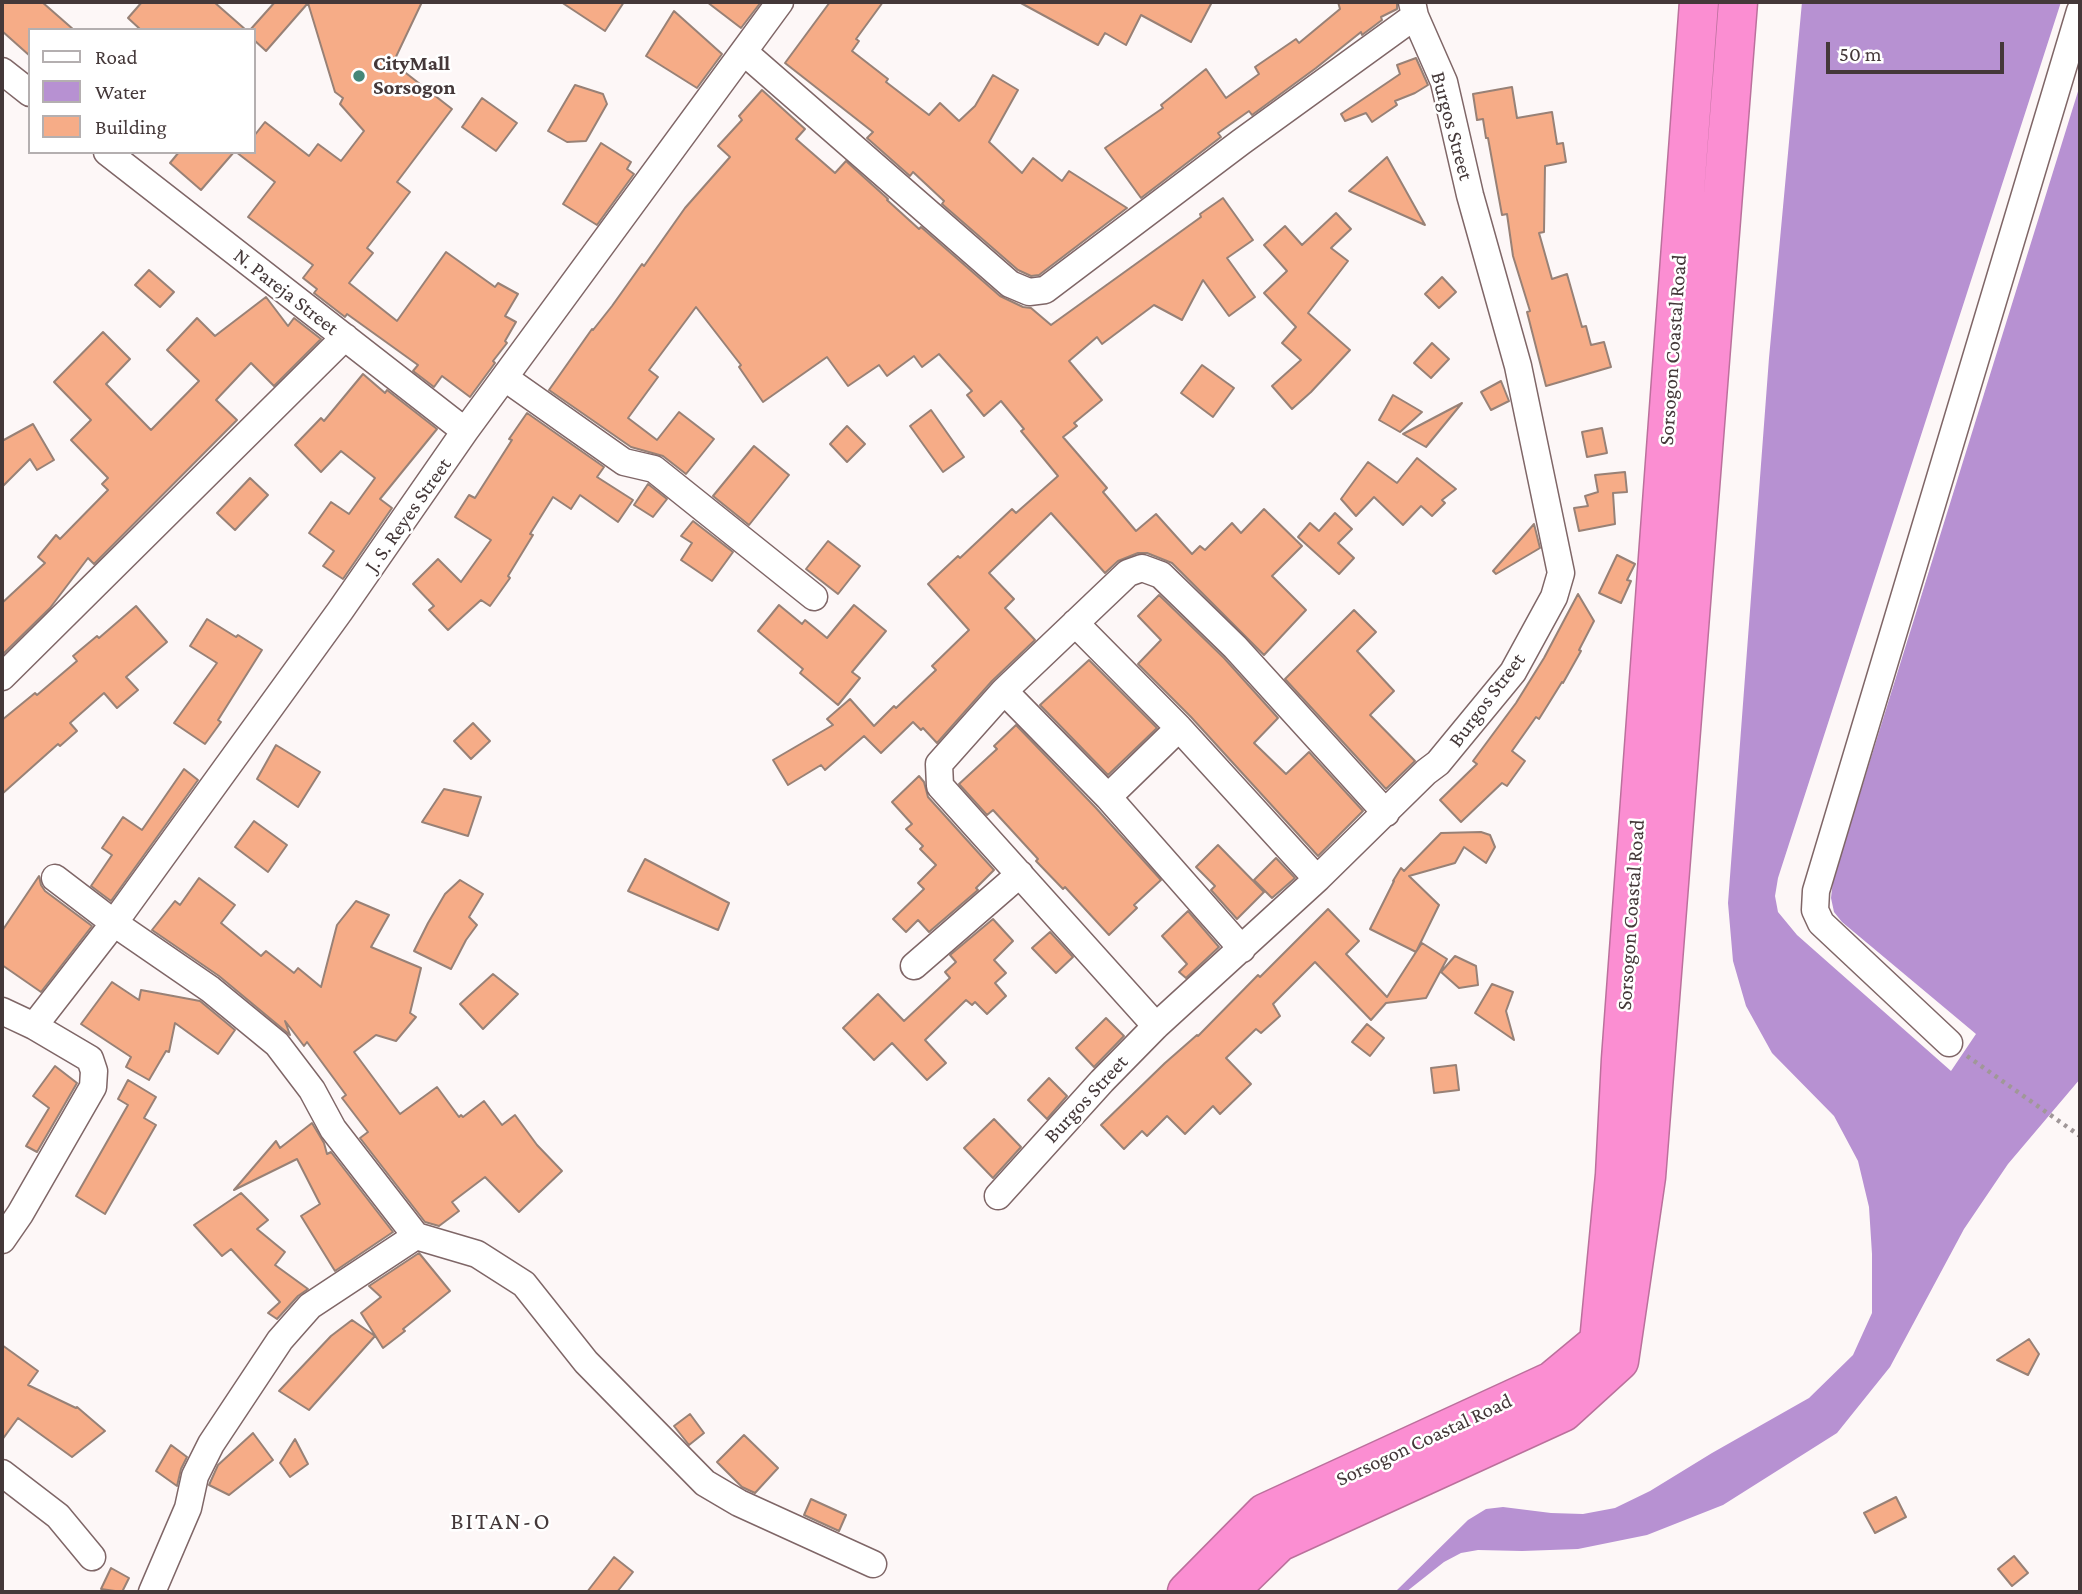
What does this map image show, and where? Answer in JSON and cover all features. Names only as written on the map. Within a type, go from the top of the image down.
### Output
[{"type":"highway","name":"Sorsogon Coastal Road","points":[[1187,1592],[1265,1513],[1552,1381],[1599,1342],[1615,1175],[1621,1059],[1699,2]]},
{"type":"highway","name":"Sorsogon Coastal Road","points":[[1228,1592],[1279,1542],[1563,1412],[1619,1361],[1646,1177],[1738,2]]},
{"type":"street","name":"J. S. Reyes Street","points":[[34,1026],[114,923],[340,611],[465,431],[780,2]]},
{"type":"street","points":[[744,52],[1010,284],[1030,292],[1045,290],[1413,9]]},
{"type":"street","name":"Burgos Street","points":[[998,1196],[1102,1081],[1156,1026],[1242,949],[1438,763],[1513,672],[1554,597],[1561,573],[1518,366],[1470,195],[1444,82],[1413,9]]},
{"type":"street","points":[[1949,1043],[1821,923],[1815,910],[1816,891],[2080,11]]},
{"type":"street","points":[[2,71],[28,91]]},
{"type":"street","name":"N. Pareja Street","points":[[110,154],[465,431]]},
{"type":"street","points":[[2,677],[345,337]]},
{"type":"street","points":[[505,378],[624,462],[654,470],[814,597]]},
{"type":"street","points":[[1156,1026],[940,786],[939,764],[1004,691],[1128,573],[1142,568],[1161,575],[1235,647],[1386,813]]},
{"type":"street","points":[[1075,623],[1179,728],[1317,879]]},
{"type":"street","points":[[1004,691],[1108,797],[1242,949]]},
{"type":"street","points":[[1108,797],[1179,728]]},
{"type":"street","points":[[914,966],[1020,874]]},
{"type":"street","points":[[55,878],[114,923],[210,989],[277,1044],[312,1090],[333,1129],[416,1236],[477,1254],[524,1284],[586,1362],[705,1483],[739,1503],[873,1564]]},
{"type":"street","points":[[2,1011],[34,1026],[90,1059],[94,1071],[93,1087],[20,1214],[2,1240]]},
{"type":"street","points":[[152,1592],[188,1507],[195,1476],[211,1444],[281,1340],[310,1306],[416,1236]]},
{"type":"street","points":[[2,1473],[58,1516],[92,1557]]},
{"type":"path","points":[[1949,1043],[2080,1136]]},
{"type":"water","points":[[1802,2],[2080,2],[2080,1079],[2008,1164],[1964,1229],[1890,1367],[1837,1433],[1723,1505],[1647,1535],[1578,1549],[1478,1550],[1461,1553],[1444,1562],[1406,1592],[1395,1592],[1468,1520],[1486,1509],[1503,1507],[1583,1514],[1615,1508],[1650,1491],[1809,1398],[1853,1355],[1872,1313],[1869,1207],[1858,1161],[1834,1116],[1772,1053],[1746,1006],[1733,961],[1728,903],[1769,358]]},
{"type":"pier","points":[[2061,2],[2080,2],[2080,85],[1833,880],[1831,898],[1834,912],[1842,922],[1976,1034],[1951,1071],[1797,935],[1778,912],[1775,896],[1778,878]]},
{"type":"building","points":[[2,2],[42,2],[72,28],[28,28],[28,54],[2,31]]},
{"type":"building","points":[[142,2],[214,2],[244,28],[139,28],[128,18]]},
{"type":"building","points":[[275,2],[422,2],[393,63],[452,109],[397,182],[410,192],[367,248],[373,253],[349,283],[397,321],[446,252],[495,287],[498,283],[518,294],[505,316],[516,322],[505,341],[507,343],[470,397],[442,376],[434,387],[413,371],[418,365],[314,293],[317,289],[303,278],[313,265],[248,217],[275,182],[239,154],[256,154],[256,133],[265,122],[309,156],[318,144],[341,161],[364,131],[340,104],[343,98],[335,92],[308,3],[266,51],[256,42],[256,28],[252,28]]},
{"type":"building","points":[[561,2],[624,2],[605,31]]},
{"type":"building","points":[[707,2],[761,2],[741,28]]},
{"type":"building","points":[[830,2],[883,2],[856,39],[859,41],[852,51],[888,79],[886,82],[929,115],[940,103],[959,121],[975,106],[993,75],[1018,90],[989,142],[1022,173],[1033,158],[1062,181],[1069,171],[1127,208],[1039,275],[1031,276],[1018,270],[942,204],[944,201],[913,172],[910,176],[867,138],[873,132],[785,63]]},
{"type":"building","points":[[1019,2],[1212,2],[1191,42],[1141,15],[1126,45],[1105,33],[1098,45]]},
{"type":"building","points":[[1338,2],[1397,2],[1397,9],[1381,17],[1382,20],[1362,35],[1361,32],[1252,115],[1249,111],[1218,133],[1221,137],[1141,198],[1105,148],[1163,108],[1161,105],[1206,69],[1226,98],[1259,74],[1255,67],[1296,39],[1299,43],[1340,9]]},
{"type":"building","points":[[674,11],[722,54],[697,88],[646,56]]},
{"type":"building","points":[[1416,58],[1428,85],[1395,101],[1397,105],[1372,122],[1366,113],[1345,121],[1341,114],[1400,74],[1397,65]]},
{"type":"building","points":[[575,85],[603,94],[607,104],[586,141],[567,142],[548,131]]},
{"type":"building","points":[[1512,87],[1517,118],[1552,112],[1557,144],[1563,143],[1566,162],[1545,166],[1544,232],[1539,233],[1552,279],[1567,274],[1582,327],[1586,326],[1591,345],[1604,342],[1611,367],[1546,386],[1527,312],[1530,311],[1513,256],[1507,214],[1502,215],[1488,138],[1483,119],[1477,120],[1473,94]]},
{"type":"building","points":[[762,90],[805,129],[796,139],[835,173],[846,161],[919,229],[921,227],[1000,296],[1031,308],[1051,325],[1201,217],[1200,214],[1223,198],[1253,240],[1227,258],[1255,297],[1229,316],[1203,280],[1182,320],[1154,305],[1102,344],[1097,337],[1069,361],[1102,400],[1074,423],[1077,426],[1063,437],[1107,488],[1103,492],[1136,531],[1156,514],[1192,554],[1200,546],[1205,550],[1232,523],[1241,533],[1264,509],[1302,546],[1272,576],[1306,610],[1264,655],[1172,563],[1147,553],[1138,553],[1118,561],[1105,573],[1051,513],[989,573],[1014,599],[1005,608],[1035,640],[992,681],[937,743],[913,722],[881,753],[864,736],[825,770],[821,765],[788,785],[773,760],[833,725],[827,719],[850,699],[874,726],[936,670],[932,666],[969,630],[928,584],[1012,509],[1016,513],[1058,476],[1021,431],[1024,429],[1001,401],[984,416],[967,395],[972,391],[939,354],[922,367],[914,356],[887,376],[879,365],[848,386],[827,357],[763,402],[739,367],[741,365],[696,307],[649,370],[658,377],[628,418],[657,440],[679,412],[714,439],[686,474],[663,456],[631,447],[549,390],[685,208],[730,157],[718,146],[742,120],[739,116]]},
{"type":"building","points":[[482,98],[517,123],[496,151],[462,127]]},
{"type":"building","points":[[601,143],[631,162],[627,169],[634,174],[597,225],[563,204]]},
{"type":"building","points":[[177,154],[232,154],[201,190],[170,163]]},
{"type":"building","points":[[1387,157],[1425,225],[1349,191]]},
{"type":"building","points":[[1336,213],[1351,229],[1331,248],[1348,261],[1308,313],[1350,350],[1292,409],[1272,386],[1301,360],[1282,343],[1296,327],[1264,293],[1287,271],[1264,245],[1285,226],[1302,245]]},
{"type":"building","points":[[149,270],[174,292],[160,307],[135,285]]},
{"type":"building","points":[[1442,277],[1456,292],[1439,308],[1425,294]]},
{"type":"building","points":[[266,297],[288,326],[294,318],[321,339],[274,386],[251,363],[216,400],[237,420],[94,564],[88,558],[50,608],[2,655],[2,603],[45,563],[38,557],[56,535],[60,539],[108,490],[102,484],[108,478],[71,440],[91,420],[54,382],[103,332],[130,359],[106,384],[151,430],[199,381],[167,350],[197,318],[215,336]]},
{"type":"building","points":[[1432,343],[1449,359],[1431,378],[1414,363]]},
{"type":"building","points":[[1202,365],[1234,388],[1213,417],[1181,393]]},
{"type":"building","points":[[363,374],[385,393],[387,390],[437,429],[380,499],[392,508],[343,579],[323,566],[334,551],[309,533],[331,502],[349,514],[375,478],[341,451],[321,472],[295,445],[321,418],[324,421]]},
{"type":"building","points":[[1501,381],[1509,401],[1491,410],[1481,392]]},
{"type":"building","points":[[1393,395],[1422,412],[1400,432],[1379,420]]},
{"type":"building","points":[[1462,403],[1426,447],[1403,434]]},
{"type":"building","points":[[931,410],[964,457],[943,472],[910,426]]},
{"type":"building","points":[[527,413],[604,467],[597,477],[633,500],[618,522],[580,495],[571,509],[553,497],[530,534],[533,535],[508,576],[510,578],[490,606],[481,600],[448,630],[429,610],[434,606],[413,584],[438,559],[461,582],[491,540],[455,517],[469,495],[475,498]]},
{"type":"building","points":[[33,424],[54,460],[37,470],[30,459],[2,487],[2,441]]},
{"type":"building","points":[[847,426],[865,444],[847,462],[830,444]]},
{"type":"building","points":[[1602,428],[1607,453],[1587,457],[1582,432]]},
{"type":"building","points":[[754,446],[789,475],[749,525],[713,496]]},
{"type":"building","points":[[1417,458],[1456,489],[1442,500],[1445,503],[1432,516],[1421,506],[1403,525],[1374,497],[1356,516],[1341,499],[1368,462],[1397,483]]},
{"type":"building","points":[[1625,472],[1627,492],[1613,493],[1615,524],[1579,531],[1574,508],[1588,506],[1585,496],[1598,492],[1595,475]]},
{"type":"building","points":[[250,478],[268,495],[235,530],[217,513]]},
{"type":"building","points":[[648,484],[667,499],[653,517],[634,505]]},
{"type":"building","points":[[1335,513],[1352,529],[1338,543],[1354,558],[1339,574],[1298,537],[1310,523],[1319,531]]},
{"type":"building","points":[[693,521],[733,552],[712,581],[681,560],[692,543],[681,536]]},
{"type":"building","points":[[1534,524],[1540,548],[1496,574],[1493,571]]},
{"type":"building","points":[[828,541],[860,566],[838,594],[806,569]]},
{"type":"building","points":[[1617,555],[1635,564],[1627,580],[1631,581],[1621,603],[1599,593]]},
{"type":"building","points":[[1578,594],[1594,621],[1563,683],[1539,719],[1536,717],[1512,751],[1525,761],[1507,786],[1502,783],[1461,822],[1440,800],[1477,764],[1473,761],[1516,703]]},
{"type":"building","points":[[1159,595],[1224,658],[1278,718],[1254,743],[1286,774],[1309,752],[1363,811],[1318,856],[1191,717],[1138,664],[1161,640],[1138,616]]},
{"type":"building","points":[[779,605],[802,624],[805,620],[827,638],[854,605],[886,631],[852,672],[860,678],[838,705],[800,673],[803,669],[758,631]]},
{"type":"building","points":[[136,606],[167,642],[126,677],[138,690],[117,708],[104,693],[70,723],[77,731],[60,746],[58,744],[2,794],[2,720],[77,661],[73,656]]},
{"type":"building","points":[[1354,610],[1376,632],[1357,651],[1394,691],[1370,715],[1415,761],[1386,789],[1285,679]]},
{"type":"building","points":[[207,619],[262,650],[218,720],[221,722],[205,744],[174,723],[217,663],[190,646]]},
{"type":"building","points":[[1089,660],[1157,728],[1108,775],[1040,705]]},
{"type":"building","points":[[473,723],[490,741],[471,759],[454,741]]},
{"type":"building","points":[[1016,725],[1161,880],[1134,905],[1137,908],[1109,935],[1065,887],[1063,889],[1036,861],[1038,859],[993,810],[987,815],[959,784],[997,749],[994,746]]},
{"type":"building","points":[[276,745],[320,772],[298,807],[257,779]]},
{"type":"building","points":[[184,769],[198,780],[111,901],[91,886],[112,855],[102,848],[123,817],[142,830]]},
{"type":"building","points":[[919,776],[924,782],[928,797],[994,870],[976,888],[978,890],[929,932],[918,920],[906,932],[893,919],[924,889],[918,883],[936,865],[920,849],[923,846],[906,829],[912,824],[892,802]]},
{"type":"building","points":[[444,789],[481,797],[468,836],[422,822]]},
{"type":"building","points":[[254,821],[287,845],[268,872],[235,847]]},
{"type":"building","points":[[1481,832],[1490,835],[1495,847],[1486,863],[1464,847],[1455,863],[1409,876],[1439,905],[1416,952],[1370,929],[1401,868],[1404,871],[1441,833]]},
{"type":"building","points":[[1218,845],[1264,892],[1237,919],[1211,890],[1215,886],[1196,867]]},
{"type":"building","points":[[1276,858],[1295,878],[1272,898],[1254,880]]},
{"type":"building","points":[[645,859],[729,903],[718,930],[628,891]]},
{"type":"building","points":[[39,876],[45,891],[92,926],[41,992],[2,965],[2,931]]},
{"type":"building","points":[[199,878],[235,905],[221,923],[261,956],[266,951],[294,973],[298,968],[321,987],[337,925],[356,901],[389,915],[371,947],[421,968],[410,1013],[416,1017],[396,1041],[376,1035],[354,1052],[400,1114],[437,1087],[459,1117],[463,1117],[484,1101],[502,1125],[515,1115],[537,1145],[562,1171],[519,1212],[485,1177],[452,1202],[459,1211],[439,1226],[425,1222],[360,1138],[368,1132],[342,1098],[346,1095],[307,1042],[304,1046],[285,1021],[290,1035],[219,976],[152,930],[175,901],[180,905]]},
{"type":"building","points":[[460,880],[483,894],[469,917],[477,925],[451,969],[414,951],[445,894]]},
{"type":"building","points":[[1328,909],[1359,941],[1346,954],[1387,997],[1422,943],[1447,959],[1426,998],[1386,1003],[1371,1020],[1315,962],[1273,1004],[1280,1016],[1261,1033],[1256,1029],[1226,1058],[1251,1084],[1220,1114],[1213,1106],[1185,1134],[1167,1116],[1147,1136],[1142,1131],[1124,1149],[1101,1125],[1165,1063],[1198,1036]]},
{"type":"building","points":[[1188,911],[1219,947],[1186,978],[1179,972],[1187,964],[1162,936]]},
{"type":"building","points":[[993,919],[1013,941],[994,960],[1006,973],[995,983],[1006,996],[987,1014],[975,1002],[972,1005],[966,1000],[925,1040],[946,1063],[927,1080],[892,1043],[874,1060],[843,1028],[878,994],[904,1021],[950,978],[945,972],[956,962],[950,955]]},
{"type":"building","points":[[1050,932],[1073,957],[1056,973],[1032,948]]},
{"type":"building","points":[[1455,956],[1476,966],[1478,985],[1459,988],[1441,972]]},
{"type":"building","points":[[493,974],[518,994],[483,1029],[460,1004]]},
{"type":"building","points":[[112,982],[139,1000],[141,990],[200,1001],[235,1030],[218,1054],[175,1023],[169,1052],[166,1051],[149,1080],[126,1067],[131,1057],[81,1024]]},
{"type":"building","points":[[1492,984],[1513,992],[1506,1011],[1514,1040],[1475,1013]]},
{"type":"building","points":[[1106,1018],[1124,1036],[1094,1067],[1076,1048]]},
{"type":"building","points":[[1367,1024],[1384,1038],[1370,1056],[1352,1042]]},
{"type":"building","points":[[1456,1065],[1459,1090],[1434,1093],[1431,1068]]},
{"type":"building","points":[[55,1066],[77,1083],[37,1152],[26,1146],[49,1108],[33,1096]]},
{"type":"building","points":[[1049,1078],[1067,1096],[1047,1119],[1028,1100]]},
{"type":"building","points":[[128,1080],[156,1097],[144,1118],[156,1125],[105,1214],[76,1196],[128,1105],[118,1099]]},
{"type":"building","points":[[994,1119],[1021,1147],[993,1178],[964,1148]]},
{"type":"building","points":[[312,1123],[327,1154],[331,1152],[393,1232],[335,1271],[301,1216],[320,1204],[297,1159],[234,1190],[276,1141],[280,1148]]},
{"type":"building","points":[[241,1193],[268,1220],[257,1229],[285,1252],[275,1265],[308,1289],[277,1319],[268,1313],[280,1302],[231,1249],[222,1256],[194,1225]]},
{"type":"building","points":[[419,1253],[450,1291],[383,1348],[361,1313],[381,1297],[369,1286]]},
{"type":"building","points":[[352,1320],[375,1336],[309,1410],[279,1391],[331,1336]]},
{"type":"building","points":[[2029,1339],[2039,1354],[2028,1375],[1997,1360]]},
{"type":"building","points":[[2,1345],[38,1371],[28,1385],[77,1407],[105,1431],[72,1457],[18,1418],[2,1440]]},
{"type":"building","points":[[690,1414],[704,1433],[689,1445],[674,1426]]},
{"type":"building","points":[[253,1433],[273,1460],[229,1495],[209,1485],[218,1465]]},
{"type":"building","points":[[744,1435],[778,1468],[755,1493],[742,1487],[717,1462]]},
{"type":"building","points":[[295,1439],[308,1464],[290,1477],[280,1463]]},
{"type":"building","points":[[171,1445],[187,1457],[177,1486],[156,1471]]},
{"type":"building","points":[[1896,1497],[1906,1517],[1875,1533],[1864,1513]]},
{"type":"building","points":[[811,1499],[846,1515],[839,1531],[804,1515]]},
{"type":"building","points":[[2014,1556],[2028,1573],[2012,1586],[1998,1569]]},
{"type":"building","points":[[614,1557],[633,1572],[617,1592],[587,1592]]},
{"type":"building","points":[[111,1568],[129,1578],[122,1592],[101,1589]]},
{"type":"place","name":"CityMall Sorsogon","points":[[359,76]]},
{"type":"district","name":"BITAN-O","points":[[501,1522]]}]
